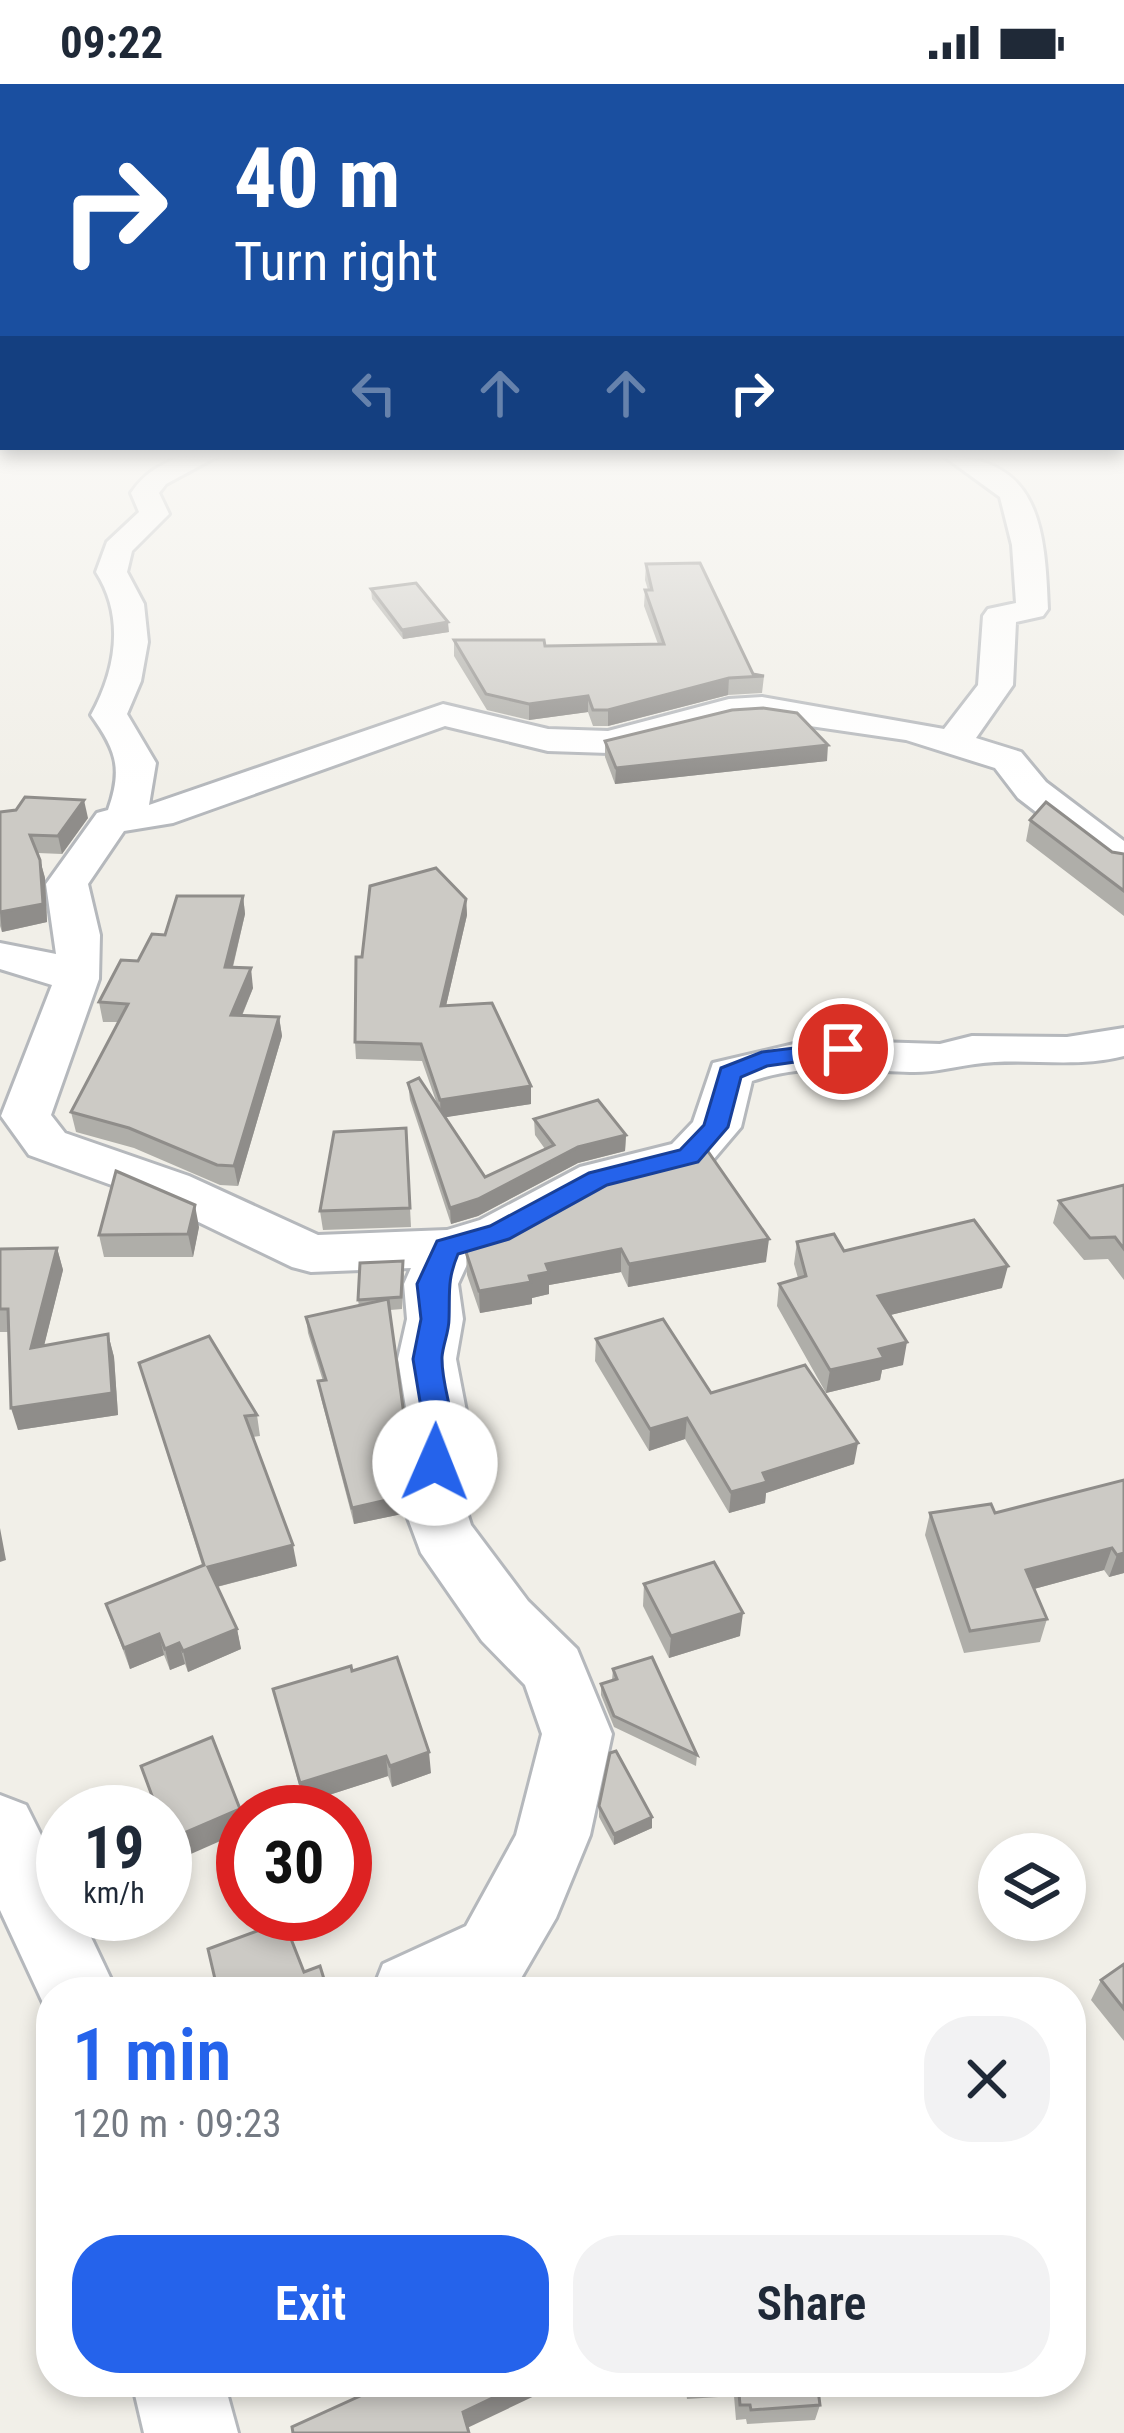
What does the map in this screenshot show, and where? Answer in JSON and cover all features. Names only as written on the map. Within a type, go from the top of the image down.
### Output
[{"type":"street","points":[[113,567],[135,622],[119,698],[109,715],[132,741],[141,771],[125,817]]},
{"type":"street","points":[[952,741],[995,694],[1004,660],[998,616],[1032,609],[1028,567]]},
{"type":"street","points":[[1124,860],[1032,790],[1008,760],[952,741],[762,709],[729,710],[609,742],[548,740],[443,715],[159,815],[111,821],[67,884],[78,935],[77,979],[26,1116],[47,1144],[171,1187],[311,1254],[447,1247],[500,1233],[598,1179],[689,1156],[716,1127],[730,1073],[762,1059],[843,1049],[946,1058],[974,1049],[1062,1054],[1124,1042]]},
{"type":"street","points":[[0,956],[38,962],[77,979]]},
{"type":"street","points":[[443,1977],[493,1953],[529,1893],[553,1835],[577,1734],[553,1669],[505,1621],[443,1535],[430,1494],[440,1432],[428,1359],[435,1319],[431,1284],[447,1247]]},
{"type":"street","points":[[0,1829],[71,1977]]},
{"type":"street","points":[[182,2397],[191,2433]]},
{"type":"building","points":[[647,567],[702,567],[753,674],[764,676],[729,678],[608,710],[593,710],[588,696],[529,704],[486,694],[454,640],[544,640],[545,646],[664,644],[645,590],[652,590]]},
{"type":"building","points":[[416,583],[448,622],[402,630],[371,589]]},
{"type":"building","points":[[732,710],[797,713],[828,745],[616,768],[605,741]]},
{"type":"building","points":[[25,797],[84,800],[58,836],[30,835],[40,860],[43,904],[0,912],[0,812],[16,810]]},
{"type":"building","points":[[1046,802],[1112,852],[1124,854],[1124,891],[1030,820]]},
{"type":"building","points":[[436,868],[466,899],[441,1006],[492,1003],[531,1086],[440,1100],[421,1044],[355,1042],[356,957],[362,957],[370,886]]},
{"type":"building","points":[[177,896],[243,896],[225,967],[251,968],[231,1015],[279,1017],[234,1166],[217,1165],[129,1128],[71,1112],[128,1004],[99,1002],[121,960],[138,961],[152,934],[165,935]]},
{"type":"building","points":[[419,1078],[485,1177],[554,1145],[534,1119],[598,1100],[626,1135],[578,1147],[478,1199],[450,1208],[408,1083]]},
{"type":"building","points":[[406,1128],[410,1208],[320,1211],[334,1132]]},
{"type":"building","points":[[707,1150],[769,1239],[629,1264],[621,1249],[546,1264],[549,1272],[529,1276],[531,1282],[479,1291],[466,1252],[471,1242],[520,1228],[618,1173]]},
{"type":"building","points":[[116,1171],[195,1205],[188,1234],[99,1235]]},
{"type":"building","points":[[1124,1185],[1124,1249],[1115,1237],[1090,1238],[1059,1201]]},
{"type":"building","points":[[974,1220],[1008,1266],[878,1296],[907,1342],[879,1349],[884,1358],[830,1370],[779,1284],[806,1276],[797,1242],[834,1234],[844,1251]]},
{"type":"building","points":[[57,1248],[31,1348],[108,1334],[112,1393],[11,1408],[8,1309],[0,1309],[0,1249]]},
{"type":"building","points":[[403,1261],[401,1297],[358,1300],[360,1263]]},
{"type":"building","points":[[388,1299],[404,1415],[393,1421],[399,1440],[393,1477],[400,1497],[352,1508],[318,1381],[326,1380],[306,1317]]},
{"type":"building","points":[[663,1319],[711,1393],[805,1365],[858,1443],[763,1473],[767,1482],[731,1492],[687,1418],[650,1429],[596,1339]]},
{"type":"building","points":[[209,1336],[257,1415],[245,1416],[293,1545],[208,1567],[237,1629],[183,1651],[179,1643],[165,1649],[159,1634],[124,1648],[106,1604],[204,1565],[139,1363]]},
{"type":"building","points":[[1124,1480],[1124,1553],[1117,1555],[1112,1548],[1026,1570],[1047,1619],[970,1631],[930,1513],[991,1504],[995,1513]]},
{"type":"building","points":[[714,1562],[743,1613],[671,1636],[644,1584]]},
{"type":"building","points":[[397,1657],[429,1752],[390,1766],[386,1756],[300,1783],[273,1689]]},
{"type":"building","points":[[652,1657],[697,1755],[614,1716],[601,1684],[617,1679],[613,1669]]},
{"type":"building","points":[[212,1737],[231,1785],[216,1785],[216,1819],[192,1830],[192,1785],[148,1785],[141,1766]]},
{"type":"building","points":[[616,1751],[652,1817],[614,1834],[599,1806],[610,1753]]},
{"type":"building","points":[[230,1941],[292,1941],[304,1972],[320,1966],[323,1977],[215,1977],[208,1949]]},
{"type":"building","points":[[1124,1964],[1124,2009],[1101,1980]]},
{"type":"building","points":[[358,2397],[494,2397],[463,2412],[469,2433],[293,2433],[292,2427]]},
{"type":"building","points":[[739,2397],[819,2397],[820,2405],[751,2410],[750,2405],[740,2405]]},
{"type":"route","points":[[435,1463],[440,1432],[428,1359],[435,1319],[431,1284],[447,1247],[500,1233],[598,1179],[689,1156],[716,1127],[730,1073],[762,1059],[843,1049]]}]
